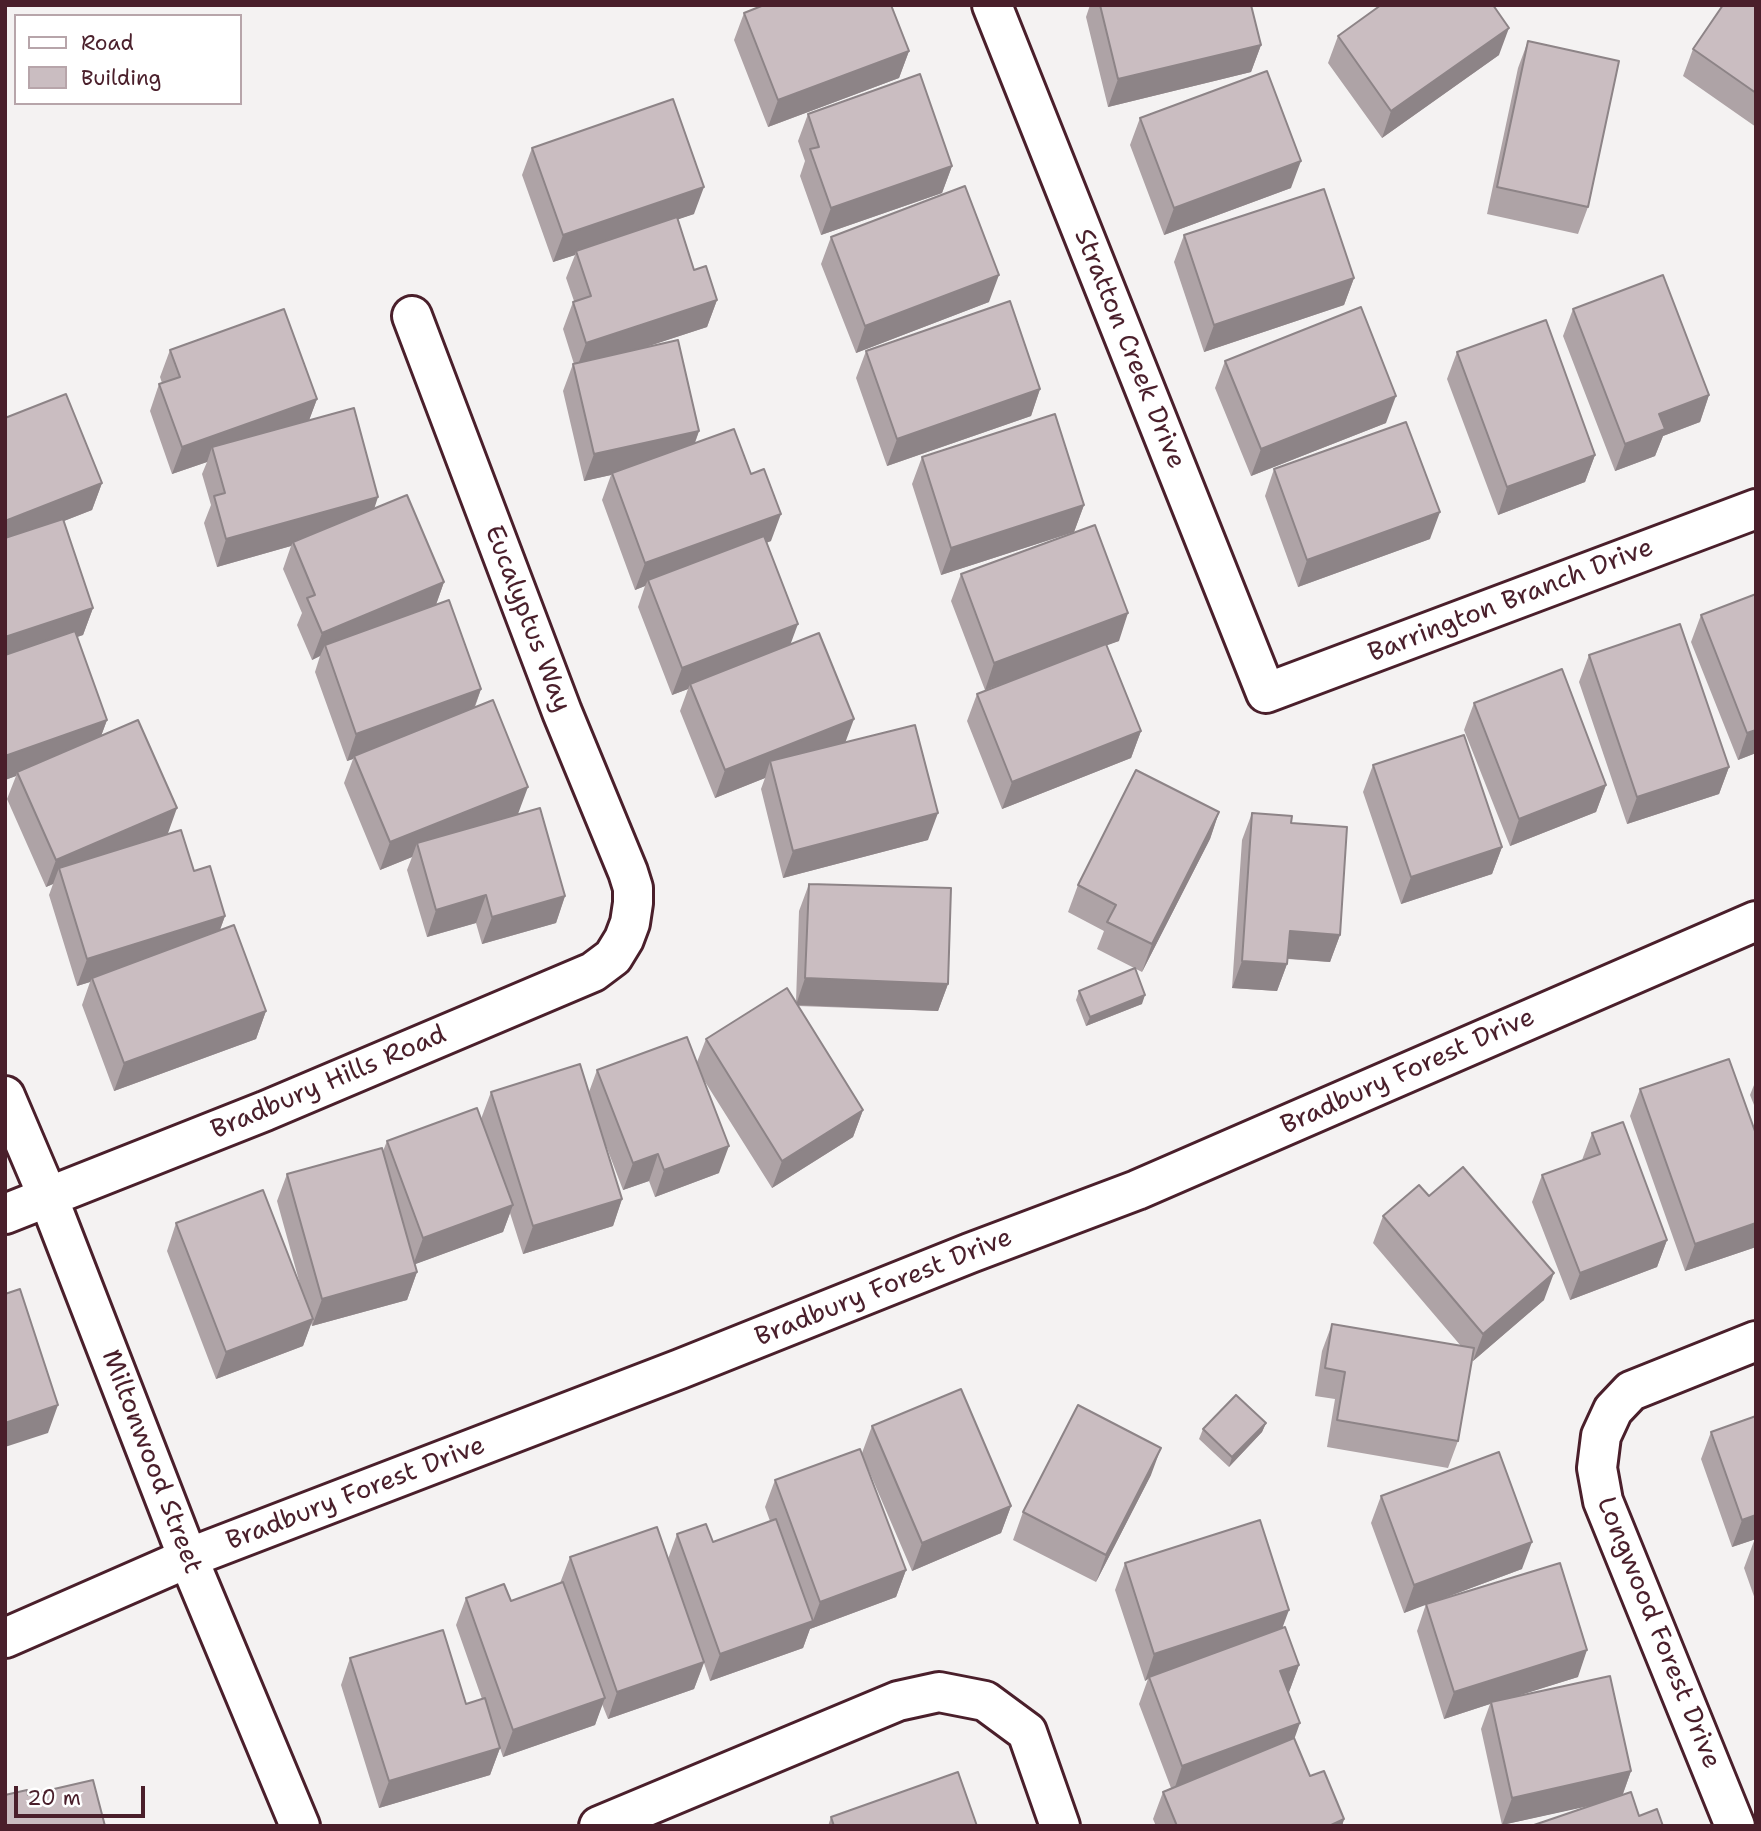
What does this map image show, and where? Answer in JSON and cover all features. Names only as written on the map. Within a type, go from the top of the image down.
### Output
[{"type":"street","name":"Stratton Creek Drive","points":[[992,5],[1266,693]]},
{"type":"street","name":"Eucalyptus Way","points":[[412,316],[562,712],[628,872],[633,888],[630,923]]},
{"type":"street","name":"Barrington Branch Drive","points":[[1266,693],[1756,509]]},
{"type":"street","name":"Bradbury Forest Drive","points":[[5,1638],[188,1558],[1137,1190],[1756,921]]},
{"type":"street","name":"Bradbury Hills Road","points":[[5,1214],[265,1111],[593,972],[613,957],[630,923]]},
{"type":"street","name":"Miltonwood Street","points":[[5,1096],[48,1197],[188,1558],[300,1826]]},
{"type":"street","name":"Longwood Forest Drive","points":[[1735,1826],[1603,1501],[1597,1468],[1601,1436],[1612,1410],[1631,1391],[1756,1341]]},
{"type":"street","points":[[599,1826],[898,1700],[939,1692],[985,1701],[1027,1732],[1060,1826]]},
{"type":"building","points":[[764,5],[891,5],[909,51],[778,100],[744,13]]},
{"type":"building","points":[[1100,5],[1251,5],[1261,45],[1118,79]]},
{"type":"building","points":[[1381,5],[1493,5],[1509,28],[1391,111],[1338,36]]},
{"type":"building","points":[[1723,5],[1756,5],[1756,93],[1693,49]]},
{"type":"building","points":[[1528,41],[1619,61],[1588,207],[1497,187]]},
{"type":"building","points":[[1267,71],[1301,161],[1174,208],[1140,118]]},
{"type":"building","points":[[920,74],[952,166],[831,208],[810,149],[819,147],[808,114]]},
{"type":"building","points":[[673,99],[704,187],[563,235],[532,148]]},
{"type":"building","points":[[965,186],[999,275],[865,326],[831,237]]},
{"type":"building","points":[[1324,189],[1354,278],[1214,325],[1184,235]]},
{"type":"building","points":[[677,217],[694,270],[706,266],[717,300],[586,343],[573,302],[591,296],[576,251]]},
{"type":"building","points":[[1663,275],[1709,395],[1659,414],[1665,429],[1625,444],[1573,309]]},
{"type":"building","points":[[1010,301],[1040,389],[897,439],[866,351]]},
{"type":"building","points":[[1361,307],[1396,396],[1261,449],[1225,361]]},
{"type":"building","points":[[284,309],[317,399],[182,447],[159,384],[180,377],[170,350]]},
{"type":"building","points":[[1546,320],[1595,455],[1507,487],[1457,352]]},
{"type":"building","points":[[678,340],[699,431],[594,454],[573,364]]},
{"type":"building","points":[[66,394],[102,483],[5,521],[5,418]]},
{"type":"building","points":[[354,408],[378,497],[226,539],[214,496],[225,493],[212,447]]},
{"type":"building","points":[[1055,414],[1084,505],[951,548],[922,457]]},
{"type":"building","points":[[1406,422],[1440,512],[1307,560],[1274,469]]},
{"type":"building","points":[[734,429],[751,474],[764,469],[781,514],[645,563],[612,473]]},
{"type":"building","points":[[407,495],[444,582],[322,633],[307,598],[315,595],[293,542]]},
{"type":"building","points":[[63,519],[93,608],[5,637],[5,538]]},
{"type":"building","points":[[1095,525],[1128,613],[994,663],[961,574]]},
{"type":"building","points":[[764,536],[798,624],[682,668],[648,580]]},
{"type":"building","points":[[1756,594],[1756,730],[1747,733],[1701,615]]},
{"type":"building","points":[[449,600],[481,689],[356,734],[325,645]]},
{"type":"building","points":[[1680,624],[1729,767],[1637,797],[1589,655]]},
{"type":"building","points":[[75,631],[107,720],[5,756],[5,655]]},
{"type":"building","points":[[819,633],[854,719],[725,770],[690,684]]},
{"type":"building","points":[[1106,644],[1141,731],[1012,782],[977,694]]},
{"type":"building","points":[[1562,669],[1606,785],[1519,819],[1474,703]]},
{"type":"building","points":[[493,700],[528,787],[390,842],[354,756]]},
{"type":"building","points":[[138,720],[177,808],[56,860],[17,772]]},
{"type":"building","points":[[915,725],[938,813],[793,851],[770,761]]},
{"type":"building","points":[[1464,735],[1502,847],[1411,877],[1373,765]]},
{"type":"building","points":[[1136,770],[1219,812],[1152,944],[1107,922],[1116,905],[1078,885]]},
{"type":"building","points":[[540,808],[565,896],[492,917],[486,895],[436,910],[417,843]]},
{"type":"building","points":[[1252,813],[1292,816],[1291,823],[1347,827],[1340,935],[1290,931],[1287,964],[1242,961]]},
{"type":"building","points":[[181,830],[194,871],[210,866],[225,916],[87,959],[59,868]]},
{"type":"building","points":[[809,884],[951,888],[948,984],[805,978]]},
{"type":"building","points":[[234,925],[266,1011],[124,1063],[92,978]]},
{"type":"building","points":[[1135,968],[1145,995],[1090,1017],[1079,991]]},
{"type":"building","points":[[787,988],[863,1110],[782,1161],[706,1039]]},
{"type":"building","points":[[687,1037],[729,1146],[664,1170],[658,1154],[633,1163],[597,1070]]},
{"type":"building","points":[[1729,1059],[1756,1134],[1756,1223],[1695,1244],[1640,1089]]},
{"type":"building","points":[[580,1064],[622,1199],[533,1226],[491,1092]]},
{"type":"building","points":[[477,1108],[513,1205],[423,1238],[387,1141]]},
{"type":"building","points":[[1623,1122],[1667,1240],[1580,1273],[1542,1175],[1600,1154],[1592,1133]]},
{"type":"building","points":[[382,1148],[417,1272],[322,1299],[287,1174]]},
{"type":"building","points":[[1463,1167],[1554,1273],[1483,1334],[1383,1216],[1419,1185],[1429,1196]]},
{"type":"building","points":[[263,1190],[313,1319],[226,1352],[176,1223]]},
{"type":"building","points":[[20,1289],[58,1405],[5,1423],[5,1294]]},
{"type":"building","points":[[1332,1324],[1474,1348],[1458,1441],[1337,1420],[1345,1372],[1325,1368]]},
{"type":"building","points":[[961,1389],[1011,1506],[922,1543],[872,1426]]},
{"type":"building","points":[[1236,1395],[1266,1423],[1232,1457],[1203,1429]]},
{"type":"building","points":[[1078,1405],[1161,1448],[1106,1555],[1023,1512]]},
{"type":"building","points":[[1756,1416],[1756,1515],[1742,1520],[1711,1432]]},
{"type":"building","points":[[860,1449],[906,1570],[820,1602],[775,1480]]},
{"type":"building","points":[[1499,1452],[1532,1542],[1414,1585],[1381,1496]]},
{"type":"building","points":[[776,1519],[813,1621],[720,1654],[677,1534],[706,1524],[713,1542]]},
{"type":"building","points":[[1260,1520],[1289,1610],[1154,1654],[1125,1563]]},
{"type":"building","points":[[657,1527],[704,1662],[617,1692],[570,1557]]},
{"type":"building","points":[[1560,1563],[1587,1650],[1454,1692],[1426,1604]]},
{"type":"building","points":[[563,1582],[605,1698],[513,1730],[466,1598],[504,1584],[511,1601]]},
{"type":"building","points":[[1285,1627],[1299,1665],[1280,1671],[1300,1723],[1182,1766],[1149,1677]]},
{"type":"building","points":[[443,1630],[466,1704],[485,1698],[500,1748],[389,1781],[350,1658]]},
{"type":"building","points":[[1610,1676],[1631,1771],[1512,1798],[1491,1702]]},
{"type":"building","points":[[1294,1738],[1310,1776],[1324,1771],[1344,1819],[1329,1826],[1177,1826],[1163,1792]]},
{"type":"building","points":[[958,1772],[977,1826],[834,1826],[831,1817]]},
{"type":"building","points":[[93,1780],[105,1826],[6,1826],[5,1795],[27,1790],[28,1795]]},
{"type":"building","points":[[1631,1792],[1639,1816],[1657,1809],[1663,1826],[1531,1826]]}]
